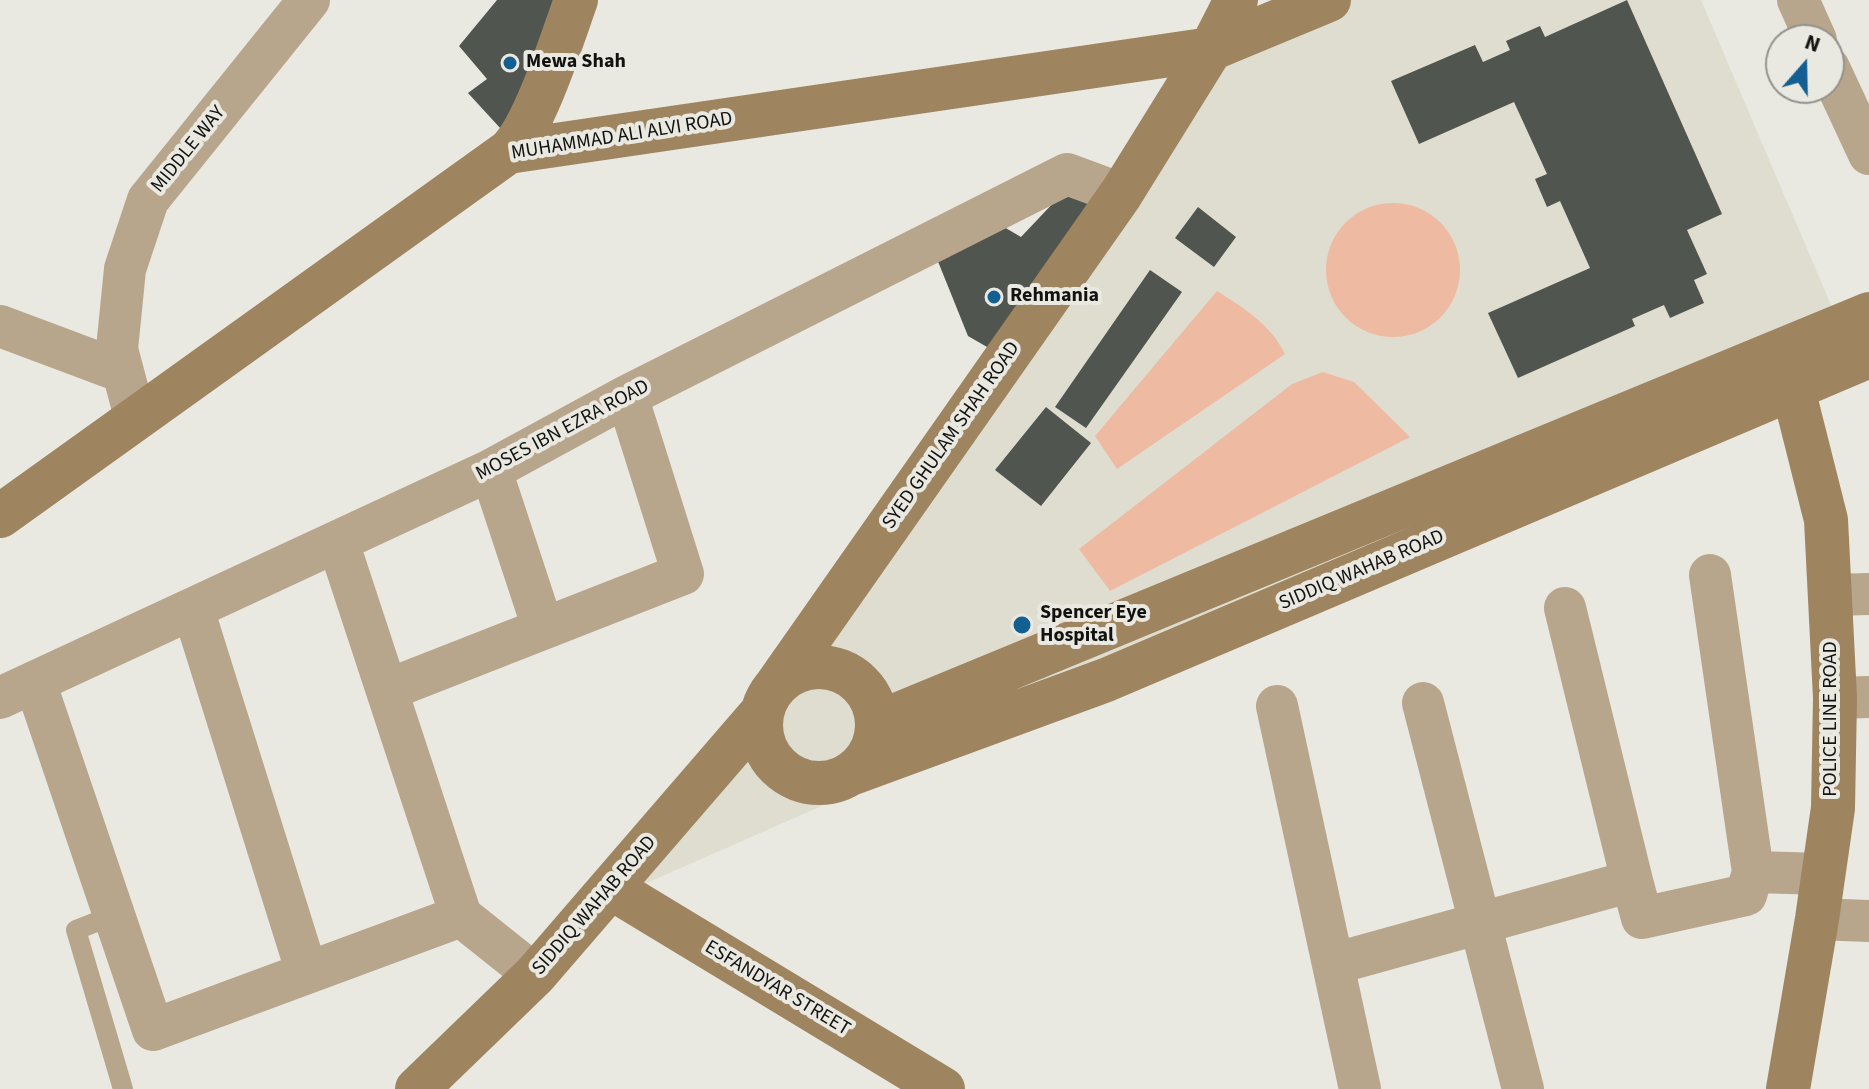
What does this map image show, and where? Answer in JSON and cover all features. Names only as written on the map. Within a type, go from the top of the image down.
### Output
[{"type":"main road","points":[[508,152],[519,142],[551,69],[576,0]]},
{"type":"main road","name":"MUHAMMAD ALI ALVI ROAD","points":[[0,516],[508,152],[1224,23],[1329,0]]},
{"type":"main road","name":"SYED GHULAM SHAH ROAD","points":[[769,699],[1121,194],[1224,23]]},
{"type":"main road","name":"SIDDIQ WAHAB ROAD","points":[[850,774],[1106,680],[1788,369],[1869,314]]},
{"type":"main road","name":"SIDDIQ WAHAB ROAD","points":[[877,723],[1788,369],[1869,356]]},
{"type":"main road","name":"POLICE LINE ROAD","points":[[1788,369],[1826,520],[1850,594],[1852,698],[1788,1089]]},
{"type":"main road","points":[[816,667],[846,674],[868,694],[875,708],[876,738],[870,752],[862,764],[836,781],[806,782],[780,768],[763,743],[769,699],[788,676],[816,667]]},
{"type":"main road","name":"SIDDIQ WAHAB ROAD","points":[[417,1089],[535,975],[769,699]]},
{"type":"main road","name":"ESFANDYAR STREET","points":[[611,888],[943,1089]]},
{"type":"street","name":"MIDDLE WAY","points":[[135,417],[117,349],[125,269],[148,200],[309,0]]},
{"type":"street","points":[[1798,0],[1809,24]]},
{"type":"street","points":[[1845,102],[1869,154]]},
{"type":"street","name":"MOSES IBN EZRA ROAD","points":[[18,690],[491,470],[627,396],[1067,174],[1121,194]]},
{"type":"street","points":[[0,326],[123,372]]},
{"type":"street","points":[[387,690],[683,574],[627,396]]},
{"type":"street","points":[[491,470],[543,628]]},
{"type":"street","points":[[338,542],[461,916],[535,975]]},
{"type":"street","points":[[1565,608],[1642,918],[1746,895],[1753,872],[1710,575]]},
{"type":"street","points":[[193,609],[307,973]]},
{"type":"street","points":[[18,690],[114,915],[153,1030],[461,916]]},
{"type":"street","points":[[1423,703],[1523,1089]]},
{"type":"street","points":[[1277,706],[1360,1089]]},
{"type":"street","points":[[1753,872],[1824,874]]},
{"type":"street","points":[[1333,964],[1632,881]]},
{"type":"street","points":[[1817,919],[1869,921]]},
{"type":"lane","points":[[114,915],[76,930],[123,1089]]},
{"type":"shaded area","name":"Spencer Eye Hospital","points":[[1283,0],[1701,0],[1851,352],[615,897],[1223,24]]},
{"type":"shaded area","points":[[1393,203],[1419,208],[1440,223],[1455,244],[1460,270],[1455,296],[1440,317],[1419,332],[1393,337],[1367,332],[1346,317],[1331,296],[1326,270],[1331,244],[1346,223],[1367,208]]},
{"type":"shaded area","points":[[1217,291],[1264,326],[1285,354],[1117,469],[1095,436]]},
{"type":"shaded area","points":[[1323,372],[1354,382],[1410,437],[1110,591],[1079,549],[1292,384]]},
{"type":"building","name":"Mewa Shah","points":[[497,0],[575,0],[512,141],[468,93],[487,79],[459,46]]},
{"type":"building","points":[[1627,0],[1722,214],[1687,230],[1707,274],[1694,280],[1704,303],[1670,318],[1664,305],[1632,319],[1635,326],[1518,378],[1488,313],[1590,268],[1560,201],[1547,207],[1535,179],[1547,174],[1514,102],[1419,144],[1391,81],[1475,45],[1483,62],[1510,50],[1506,41],[1540,26],[1545,37]]},
{"type":"building","name":"Rehmania","points":[[1074,181],[1106,204],[994,351],[968,336],[937,259],[1004,227],[1021,237]]},
{"type":"building","points":[[1198,207],[1236,237],[1214,267],[1175,238]]},
{"type":"building","points":[[1150,270],[1182,292],[1086,428],[1055,407]]},
{"type":"building","points":[[1046,407],[1091,443],[1041,506],[995,470]]},
{"type":"place","name":"Mewa Shah","points":[[510,63]]},
{"type":"place","name":"Rehmania","points":[[994,297]]},
{"type":"place","name":"Spencer Eye Hospital","points":[[1022,625]]}]
